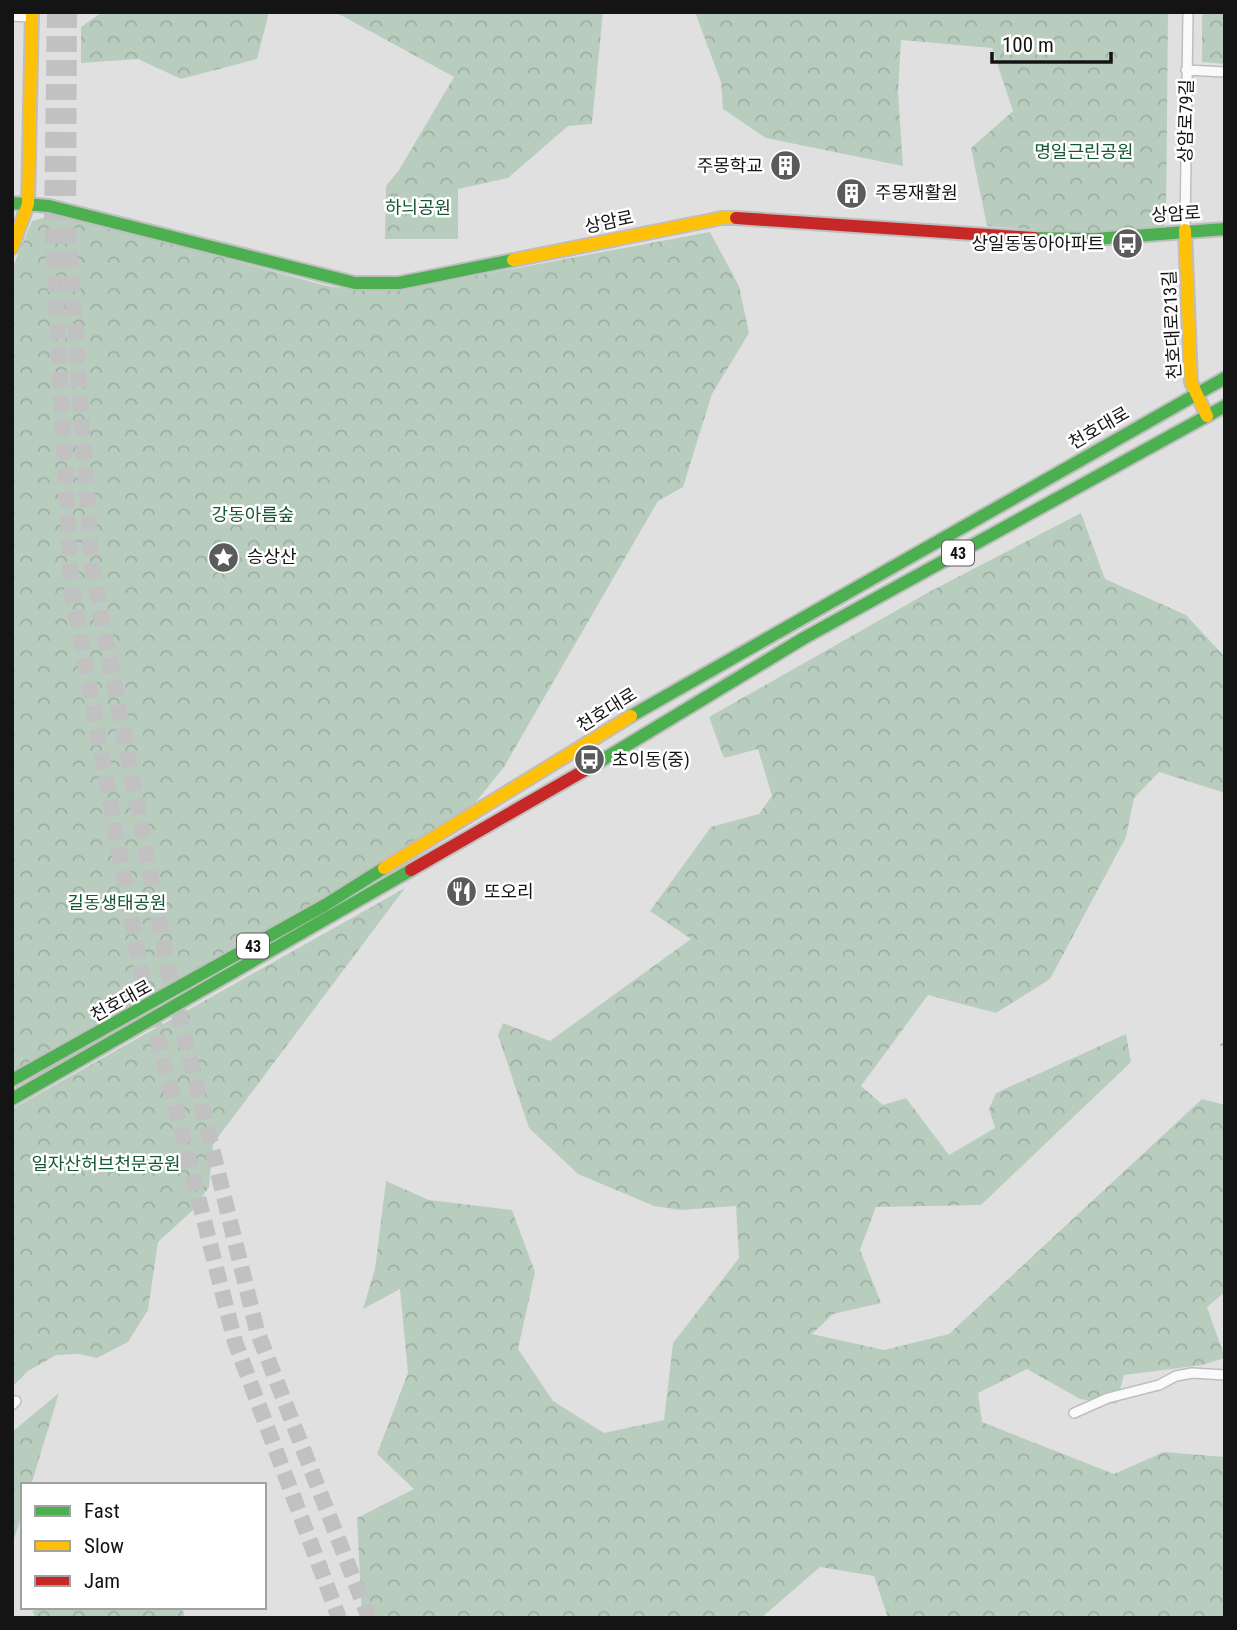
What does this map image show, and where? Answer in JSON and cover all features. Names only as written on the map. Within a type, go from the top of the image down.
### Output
[{"type":"main road","points":[[12,248],[28,205],[32,15]]},
{"type":"main road","name":"상암로","points":[[12,202],[49,206],[333,279],[377,285],[457,273],[674,226],[732,217],[1043,239],[1095,239],[1225,229]]},
{"type":"main road","name":"천호대로213길","points":[[1185,230],[1191,379],[1194,395],[1207,416]]},
{"type":"main road","name":"천호대로","points":[[12,1080],[324,905],[675,689],[860,587],[1225,378]]},
{"type":"main road","name":"천호대로","points":[[12,1099],[618,751],[804,638],[1225,406]]},
{"type":"street","name":"상암로79길","points":[[1185,230],[1188,12]]},
{"type":"street","points":[[12,16],[32,15]]},
{"type":"street","points":[[1186,70],[1225,72]]},
{"type":"street","points":[[1074,1413],[1108,1398],[1159,1385],[1176,1376],[1225,1375]]},
{"type":"green space","points":[[102,12],[269,12],[257,59],[181,79],[138,59],[81,63],[81,27]]},
{"type":"green space","name":"하늬공원","points":[[335,12],[603,12],[592,124],[568,126],[508,178],[458,189],[458,239],[385,239],[386,186],[399,170],[454,77]]},
{"type":"green space","name":"명일근린공원","points":[[695,12],[1168,12],[1166,223],[1161,227],[1085,234],[987,226],[971,148],[1013,111],[992,48],[901,40],[898,92],[903,166],[766,138],[723,109],[721,82]]},
{"type":"green space","points":[[1225,12],[1225,64],[1202,62],[1202,15]]},
{"type":"green space","name":"강동아름숲","points":[[49,216],[81,219],[327,286],[364,291],[415,287],[710,232],[739,286],[749,333],[712,394],[683,487],[658,501],[504,767],[455,828],[12,1076],[12,269],[32,221]]},
{"type":"green space","points":[[1081,513],[1105,579],[1186,615],[1225,657],[1225,793],[1159,772],[1134,798],[1126,837],[1050,979],[996,1013],[928,995],[861,1086],[883,1105],[906,1098],[949,1155],[995,1128],[989,1109],[996,1093],[1126,1034],[1131,1062],[981,1205],[876,1207],[860,1250],[881,1303],[833,1314],[812,1334],[884,1350],[949,1334],[1202,1099],[1225,1105],[1225,1292],[1207,1307],[1225,1358],[1202,1365],[1124,1375],[1116,1404],[1080,1399],[1027,1369],[978,1393],[982,1422],[1114,1474],[1164,1452],[1225,1457],[1225,1618],[888,1618],[874,1576],[820,1567],[761,1618],[362,1618],[357,1518],[414,1489],[377,1454],[408,1373],[400,1289],[363,1309],[375,1269],[386,1181],[429,1200],[512,1210],[535,1272],[518,1349],[553,1401],[604,1433],[664,1420],[673,1343],[739,1258],[736,1206],[681,1210],[654,1206],[578,1174],[529,1128],[498,1035],[503,1023],[550,1041],[691,939],[650,911],[711,827],[759,814],[772,796],[758,749],[724,758],[709,717],[929,592]]},
{"type":"green space","name":"일자산허브천문공원","points":[[405,888],[213,1144],[209,1187],[192,1211],[158,1242],[148,1310],[128,1342],[97,1358],[79,1354],[56,1355],[28,1371],[12,1387],[12,1109]]},
{"type":"green space","points":[[59,1393],[32,1483],[21,1483],[21,1517],[12,1545],[12,1432]]},
{"type":"green space","points":[[37,1609],[183,1609],[185,1618],[37,1618],[32,1612]]},
{"type":"waterway","points":[[1221,1045],[1225,1043]]},
{"type":"tunnel","points":[[55,12],[52,222],[71,586],[142,977],[235,1342],[339,1618]]},
{"type":"tunnel","points":[[69,12],[68,226],[92,566],[168,969],[257,1331],[369,1618]]},
{"type":"traffic: fast","points":[[12,203],[49,206],[355,283],[399,283],[513,260]]},
{"type":"traffic: fast","points":[[1034,238],[1095,239],[1225,229]]},
{"type":"traffic: fast","points":[[631,716],[1225,378]]},
{"type":"traffic: fast","points":[[599,762],[804,638],[1225,406]]},
{"type":"traffic: fast","points":[[12,1080],[325,905],[384,868]]},
{"type":"traffic: fast","points":[[12,1099],[411,870]]},
{"type":"traffic: slow","points":[[12,248],[28,204],[32,12]]},
{"type":"traffic: slow","points":[[513,260],[722,218],[736,218]]},
{"type":"traffic: slow","points":[[1185,230],[1191,382],[1207,416]]},
{"type":"traffic: slow","points":[[384,868],[631,716]]},
{"type":"traffic: jam","points":[[736,218],[1034,238]]},
{"type":"traffic: jam","points":[[411,870],[599,762]]},
{"type":"place","name":"주몽학교","points":[[786,166]]},
{"type":"place","name":"주몽재활원","points":[[852,193]]},
{"type":"place","name":"상일동동아아파트","points":[[1127,244]]},
{"type":"place","name":"승상산","points":[[224,557]]},
{"type":"place","name":"초이동(중)","points":[[589,760]]},
{"type":"place","name":"또오리","points":[[461,892]]},
{"type":"park label","name":"길동생태공원","points":[[117,903]]}]
